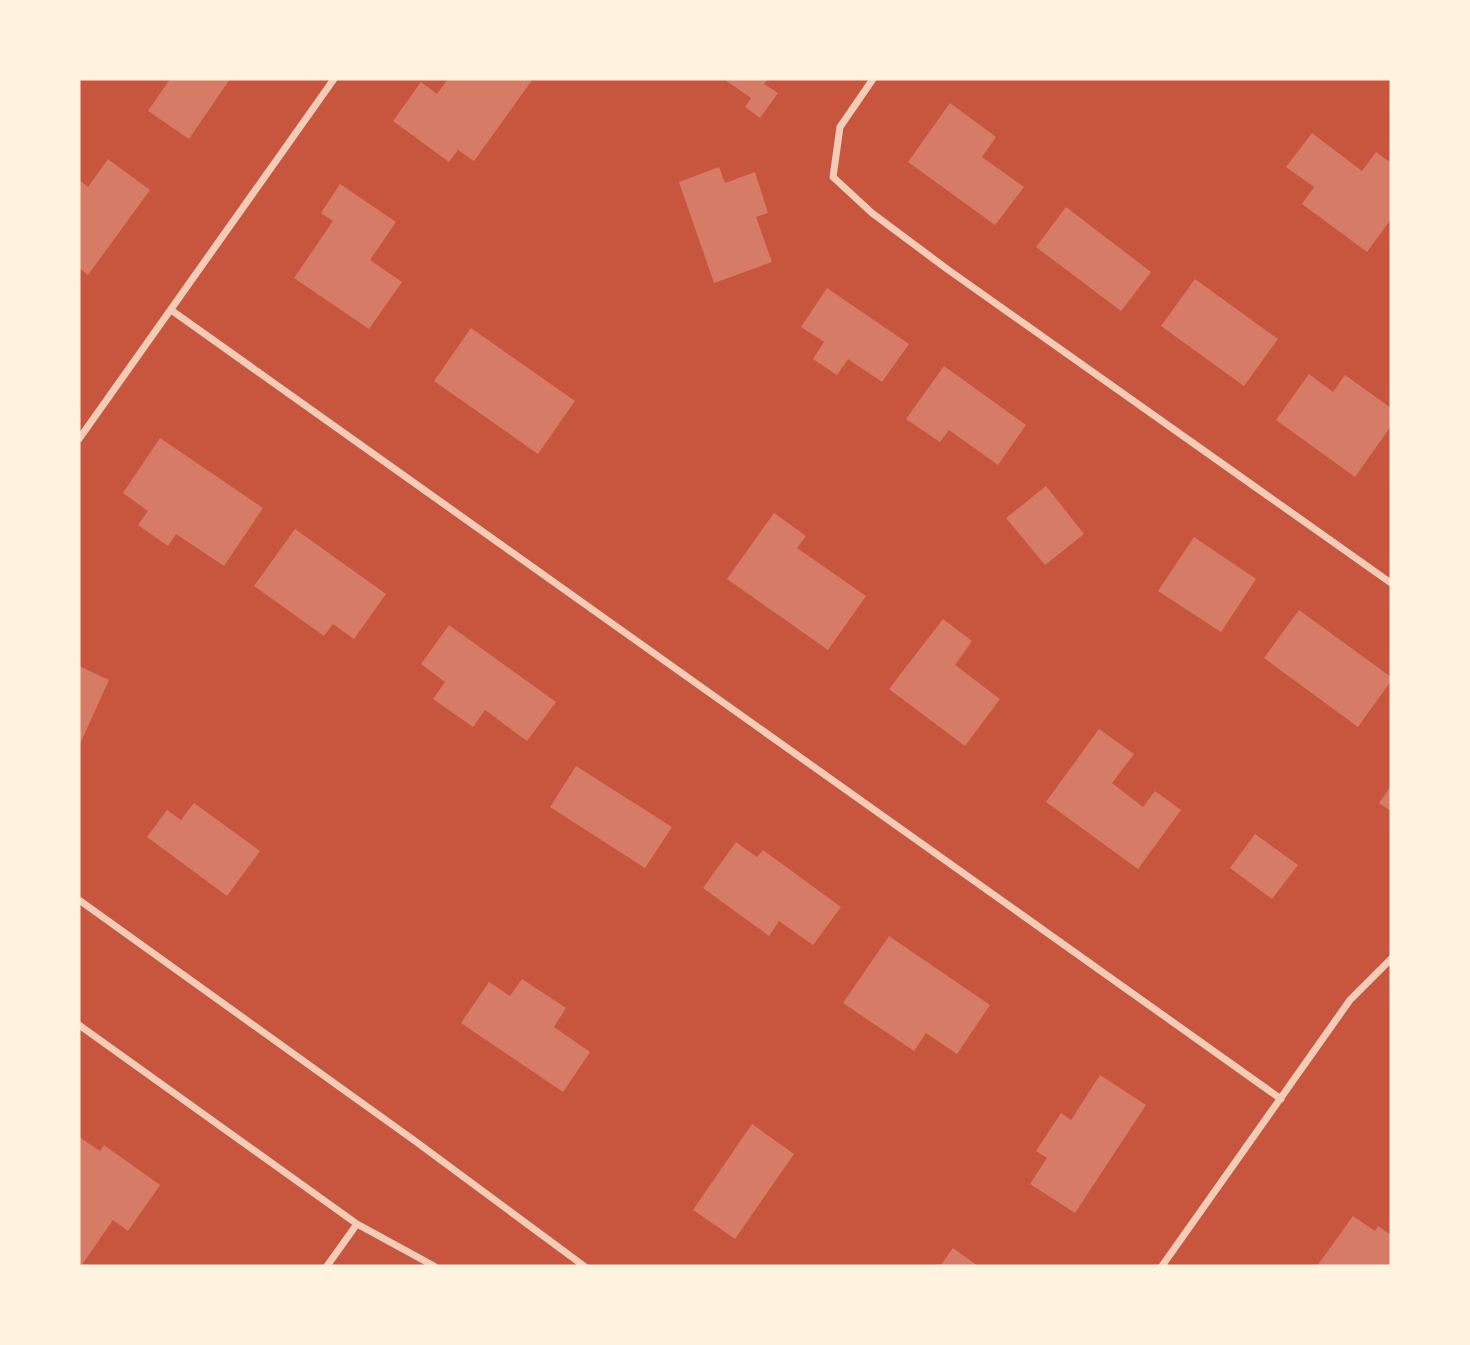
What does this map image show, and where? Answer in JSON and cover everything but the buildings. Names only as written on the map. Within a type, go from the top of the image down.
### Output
[{"type":"street","points":[[79,439],[334,79]]},
{"type":"street","points":[[873,79],[840,127],[833,177],[872,213],[958,277],[1391,583]]},
{"type":"street","points":[[171,310],[1281,1099]]},
{"type":"street","points":[[79,900],[584,1266]]},
{"type":"street","points":[[1162,1266],[1350,1000],[1391,959]]},
{"type":"street","points":[[79,1025],[357,1224],[434,1266]]},
{"type":"street","points":[[327,1266],[357,1224]]}]
